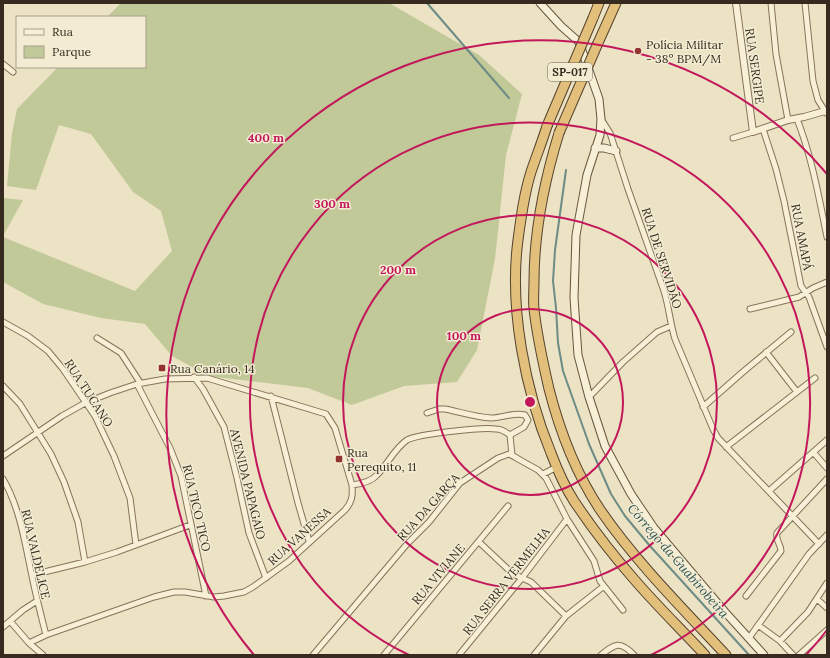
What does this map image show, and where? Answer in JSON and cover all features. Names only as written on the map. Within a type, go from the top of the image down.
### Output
[{"type":"highway","name":"SP-017","points":[[598,3],[547,126],[531,173],[523,207],[518,241],[516,280],[518,320],[524,359],[531,394],[541,427],[557,467],[573,500],[633,579],[705,655]]},
{"type":"highway","name":"SP-017","points":[[616,3],[559,133],[549,166],[540,209],[534,264],[534,308],[540,352],[557,419],[570,455],[600,511],[629,548],[726,655]]},
{"type":"main road","name":"RUA DE SERVIDÃO","points":[[540,3],[561,26],[579,42],[599,99],[601,119]]},
{"type":"main road","points":[[601,119],[600,136],[587,175],[576,235],[574,298],[578,355],[589,397],[605,446],[631,494],[654,528],[764,655]]},
{"type":"main road","points":[[595,148],[604,148],[616,151]]},
{"type":"street","name":"RUA SERGIPE","points":[[736,3],[753,132]]},
{"type":"street","points":[[771,3],[776,54],[788,120]]},
{"type":"street","points":[[734,138],[788,120],[826,112],[818,100],[813,81],[805,3]]},
{"type":"street","points":[[3,64],[13,72]]},
{"type":"street","name":"RUA DE SERVIDÃO","points":[[601,119],[610,133],[628,189],[669,304],[671,326],[703,407],[715,433],[726,447],[819,544]]},
{"type":"street","points":[[797,119],[805,140],[815,178],[827,238]]},
{"type":"street","name":"RUA AMAPÁ","points":[[762,129],[776,169],[784,201],[801,286],[809,297],[827,347]]},
{"type":"street","points":[[750,309],[799,297],[813,288],[827,282]]},
{"type":"street","name":"RUA TUCANO","points":[[3,322],[28,336],[48,351],[63,369],[95,416],[105,436],[130,498],[136,545]]},
{"type":"street","points":[[589,397],[622,362],[657,332],[671,326]]},
{"type":"street","points":[[703,407],[791,332]]},
{"type":"street","name":"RUA TICO TICO","points":[[97,338],[121,353],[139,384],[170,448],[186,497],[190,525],[206,596]]},
{"type":"street","points":[[766,352],[797,392]]},
{"type":"street","points":[[3,456],[62,416],[86,403],[110,393],[139,384],[165,379],[194,377],[213,379],[326,414],[335,428],[352,485],[362,484],[376,476],[389,458],[402,444],[413,438],[461,430],[490,428],[498,429],[510,435]]},
{"type":"street","name":"AVENIDA PAPAGAIO","points":[[194,377],[203,389],[224,427],[249,533],[266,578]]},
{"type":"street","points":[[726,447],[815,378]]},
{"type":"street","points":[[3,386],[20,404],[51,454],[72,502],[78,522],[85,562]]},
{"type":"street","points":[[271,396],[298,503],[310,542]]},
{"type":"street","points":[[427,413],[439,409],[445,409],[472,416],[494,418],[519,414],[525,415],[528,420],[524,427],[510,435]]},
{"type":"street","points":[[510,435],[512,455],[543,474],[594,561],[600,581],[623,610]]},
{"type":"street","points":[[769,491],[827,440]]},
{"type":"street","points":[[813,452],[827,468]]},
{"type":"street","name":"RUA DA GARÇA","points":[[313,655],[407,544],[429,522],[460,483],[498,458],[509,454],[512,455]]},
{"type":"street","points":[[543,474],[557,467]]},
{"type":"street","name":"RUA VALDELICE","points":[[3,479],[15,507],[22,529],[37,602],[46,635]]},
{"type":"street","points":[[746,596],[781,551],[781,546],[776,538],[776,532],[827,479]]},
{"type":"street","name":"RUA VANESSA","points":[[30,643],[46,635],[154,597],[174,592],[185,592],[206,596],[224,596],[244,592],[290,561],[344,510],[352,501],[352,485]]},
{"type":"street","name":"RUA VIVIANE","points":[[384,655],[508,506]]},
{"type":"street","name":"RUA SERRA VERMELHA","points":[[459,655],[568,519]]},
{"type":"street","points":[[32,575],[85,562],[190,525]]},
{"type":"street","points":[[749,638],[809,554],[827,535]]},
{"type":"street","points":[[479,542],[513,574],[531,582],[566,616]]},
{"type":"street","points":[[780,641],[805,616],[827,583]]},
{"type":"street","points":[[534,655],[566,616],[604,586]]},
{"type":"street","points":[[817,599],[827,608]]},
{"type":"street","points":[[3,627],[37,602]]},
{"type":"street","points":[[10,621],[43,655]]},
{"type":"street","points":[[758,625],[780,641],[793,655]]},
{"type":"street","points":[[798,655],[827,630]]},
{"type":"street","points":[[601,655],[611,647],[617,645],[625,647],[634,655]]},
{"type":"green space","points":[[121,3],[389,3],[479,55],[522,94],[506,155],[495,259],[477,350],[457,382],[404,386],[352,405],[308,388],[208,376],[172,356],[145,324],[101,318],[43,304],[3,282],[3,237],[135,291],[172,251],[161,211],[133,192],[91,134],[59,125],[36,190],[7,186],[12,133],[17,109],[57,68],[146,68],[146,16],[108,16]]},
{"type":"green space","points":[[3,198],[23,200],[3,236]]},
{"type":"waterway","points":[[427,3],[509,98]]},
{"type":"waterway","name":"Córrego da Guabirobeira","points":[[566,170],[555,250],[553,281],[558,343],[563,371],[589,444],[611,494],[625,516],[650,546],[749,655]]},
{"type":"place","name":"Polícia Militar - 38º BPM/M","points":[[638,51]]},
{"type":"place","name":"Rua Canário, 14","points":[[162,368]]},
{"type":"place","name":"Rua Perequito, 11","points":[[339,459]]}]
